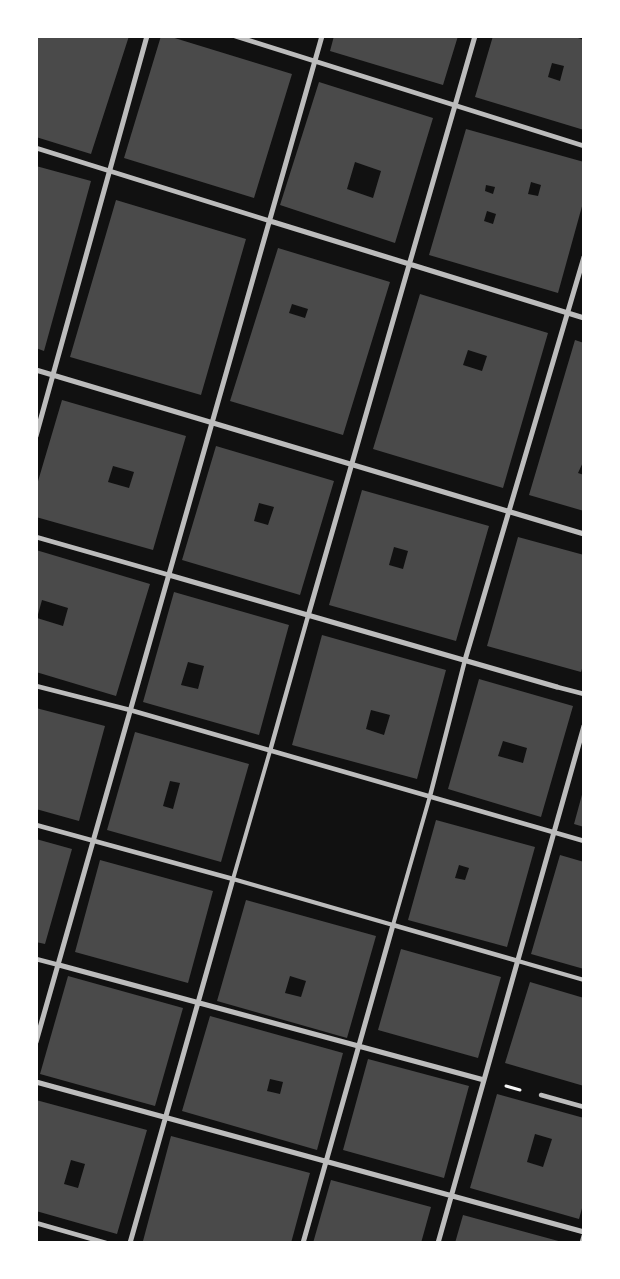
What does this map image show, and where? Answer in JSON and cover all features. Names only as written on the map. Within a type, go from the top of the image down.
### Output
[{"type":"street","points":[[36,436],[147,36]]},
{"type":"street","points":[[235,36],[584,146]]},
{"type":"street","points":[[36,1042],[322,36]]},
{"type":"street","points":[[270,750],[475,36]]},
{"type":"street","points":[[36,148],[584,318]]},
{"type":"street","points":[[430,796],[465,660],[584,257]]},
{"type":"street","points":[[36,370],[508,513],[584,534]]},
{"type":"street","points":[[36,537],[584,694]]},
{"type":"street","points":[[36,686],[130,710],[584,840]]},
{"type":"street","points":[[438,1243],[584,726]]},
{"type":"street","points":[[36,825],[233,879],[130,1243]]},
{"type":"street","points":[[303,1243],[393,925],[518,961]]},
{"type":"street","points":[[36,959],[484,1080]]},
{"type":"street","points":[[36,1082],[584,1234],[582,1243]]},
{"type":"street","points":[[541,1095],[584,1107]]},
{"type":"street","points":[[36,1223],[106,1243]]},
{"type":"lane","points":[[270,750],[233,879],[393,925],[430,796]]},
{"type":"lane","points":[[518,961],[584,980]]},
{"type":"path","points":[[484,1080],[541,1095]]},
{"type":"building","points":[[36,36],[129,36],[91,154],[36,137]]},
{"type":"building","points":[[161,36],[168,36],[292,74],[254,198],[124,158]]},
{"type":"building","points":[[334,36],[458,36],[443,85],[330,51]]},
{"type":"building","points":[[493,36],[572,36],[584,40],[584,130],[475,97]],"holes":[[[552,63],[564,66],[560,81],[548,77]]]},
{"type":"building","points":[[319,82],[433,118],[395,243],[280,205]],"holes":[[[355,162],[381,171],[373,198],[347,189]]]},
{"type":"building","points":[[466,129],[584,162],[584,199],[558,293],[429,255]],"holes":[[[531,182],[541,185],[538,196],[528,194]],[[486,185],[495,187],[493,194],[485,191]],[[487,211],[496,214],[493,224],[484,221]]]},
{"type":"building","points":[[36,166],[91,181],[44,351],[36,348]]},
{"type":"building","points":[[116,200],[246,239],[201,395],[70,357]]},
{"type":"building","points":[[278,248],[390,282],[343,435],[230,401]],"holes":[[[292,304],[308,309],[305,318],[289,313]]]},
{"type":"building","points":[[420,294],[548,333],[503,488],[373,449]],"holes":[[[468,350],[487,356],[482,371],[463,365]]]},
{"type":"building","points":[[575,340],[584,343],[584,460],[578,473],[584,475],[584,511],[529,495]]},
{"type":"building","points":[[62,400],[186,436],[153,550],[36,517],[36,488]],"holes":[[[113,466],[134,472],[129,488],[108,482]]]},
{"type":"building","points":[[216,446],[334,481],[300,595],[182,560]],"holes":[[[259,503],[274,507],[268,525],[254,521]]]},
{"type":"building","points":[[362,490],[489,526],[456,641],[329,605]],"holes":[[[394,547],[408,551],[403,569],[389,565]]]},
{"type":"building","points":[[518,537],[584,555],[584,662],[581,672],[487,646]]},
{"type":"building","points":[[36,550],[150,584],[116,696],[36,672]],"holes":[[[42,600],[68,608],[63,626],[37,618]]]},
{"type":"building","points":[[174,592],[289,625],[259,735],[143,702]],"holes":[[[188,662],[204,666],[198,689],[181,685]]]},
{"type":"building","points":[[322,635],[446,670],[417,779],[292,745]],"holes":[[[371,710],[390,715],[384,735],[366,729]]]},
{"type":"building","points":[[479,679],[573,706],[541,817],[448,789]],"holes":[[[503,741],[527,748],[523,763],[498,756]]]},
{"type":"building","points":[[36,708],[105,726],[79,821],[36,809]]},
{"type":"building","points":[[135,732],[249,764],[221,862],[107,830]],"holes":[[[170,781],[180,783],[173,809],[163,806]]]},
{"type":"building","points":[[584,792],[584,827],[574,824]]},
{"type":"building","points":[[436,820],[535,847],[507,947],[408,920]],"holes":[[[459,865],[469,868],[465,880],[455,878]]]},
{"type":"building","points":[[36,839],[72,849],[45,944],[36,942]]},
{"type":"building","points":[[560,855],[584,862],[584,969],[531,954]]},
{"type":"building","points":[[100,860],[213,891],[188,983],[75,952]]},
{"type":"building","points":[[246,900],[376,936],[347,1038],[217,1001]],"holes":[[[290,976],[306,981],[301,997],[285,993]]]},
{"type":"building","points":[[401,949],[501,977],[478,1058],[378,1030]]},
{"type":"building","points":[[68,976],[183,1008],[155,1106],[40,1074]]},
{"type":"building","points":[[530,982],[584,998],[584,1086],[505,1063]]},
{"type":"building","points":[[210,1016],[343,1053],[317,1150],[182,1111]],"holes":[[[270,1079],[283,1082],[280,1094],[267,1091]]]},
{"type":"building","points":[[368,1059],[469,1086],[444,1178],[343,1150]]},
{"type":"building","points":[[497,1094],[584,1118],[584,1201],[579,1219],[470,1188]],"holes":[[[535,1134],[552,1139],[543,1167],[527,1162]]]},
{"type":"building","points":[[36,1100],[147,1130],[117,1234],[36,1211]],"holes":[[[71,1160],[85,1164],[78,1188],[64,1184]]]},
{"type":"building","points":[[171,1136],[310,1173],[291,1243],[150,1243],[143,1241]]},
{"type":"building","points":[[331,1180],[431,1207],[421,1243],[313,1243]]},
{"type":"building","points":[[463,1215],[562,1242],[562,1243],[455,1243]]}]
